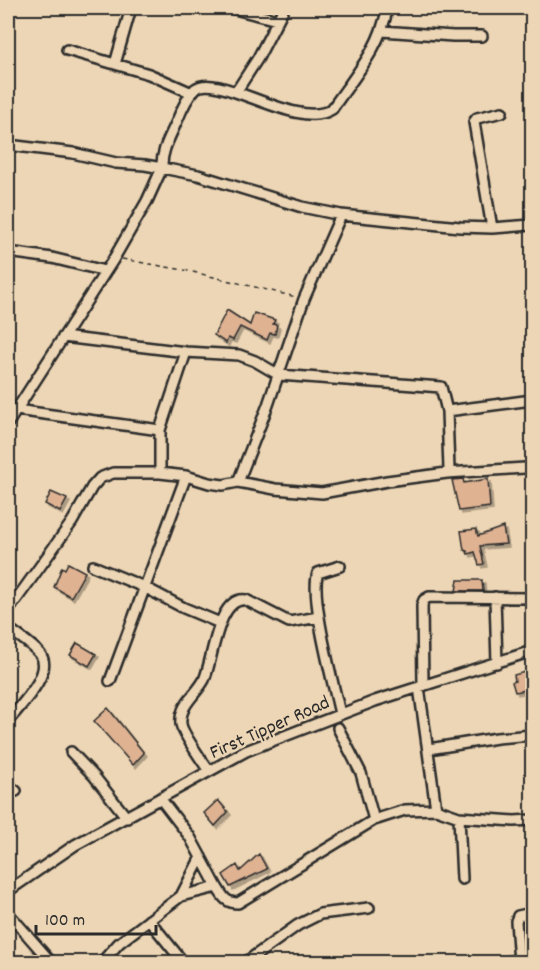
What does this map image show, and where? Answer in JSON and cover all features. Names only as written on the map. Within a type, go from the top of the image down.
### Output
[{"type":"street","points":[[115,64],[131,8]]},
{"type":"street","points":[[231,8],[277,20]]},
{"type":"street","points":[[236,92],[258,58],[284,8]]},
{"type":"street","points":[[8,423],[147,201],[162,168],[163,151],[179,115],[196,88],[203,85],[236,92],[288,111],[325,114],[332,109],[373,48],[382,31],[387,8]]},
{"type":"street","points":[[382,31],[482,36]]},
{"type":"street","points":[[67,50],[149,74],[192,93]]},
{"type":"street","points":[[492,228],[474,122],[477,118],[502,112]]},
{"type":"street","points":[[8,145],[73,153],[116,163],[145,165],[198,175],[302,207],[341,215],[448,226],[492,228],[532,225]]},
{"type":"street","points":[[238,482],[279,375],[304,299],[341,215]]},
{"type":"street","points":[[8,252],[52,258],[105,271]]},
{"type":"street","points":[[73,321],[86,338]]},
{"type":"street","points":[[63,337],[186,352],[239,355],[279,375],[441,387],[447,411],[449,470],[447,473]]},
{"type":"street","points":[[160,473],[160,430],[186,352]]},
{"type":"street","points":[[447,411],[532,400]]},
{"type":"street","points":[[16,410],[160,430]]},
{"type":"street","points":[[8,611],[72,522],[92,487],[100,478],[113,473],[160,473],[186,476],[223,485],[238,482],[275,489],[322,493],[447,473],[525,468]]},
{"type":"street","points":[[110,681],[186,476]]},
{"type":"street","points":[[340,566],[318,573],[315,585],[319,617],[340,714]]},
{"type":"street","points":[[93,567],[144,586],[184,608],[220,623]]},
{"type":"street","points":[[436,809],[421,686],[422,605],[424,600],[429,597],[532,597]]},
{"type":"street","points":[[495,597],[497,663]]},
{"type":"street","points":[[209,771],[181,726],[182,716],[184,708],[204,680],[220,623],[232,603],[241,599],[246,600],[289,622],[319,617]]},
{"type":"street","points":[[8,628],[41,655],[45,666],[42,677],[8,721]]},
{"type":"street","name":"First Tipper Road","points":[[8,891],[75,845],[246,751],[340,714],[532,651]]},
{"type":"street","points":[[338,728],[361,773],[374,820]]},
{"type":"street","points":[[429,749],[532,735]]},
{"type":"street","points":[[71,752],[94,776],[127,818]]},
{"type":"street","points":[[160,798],[190,837],[224,899],[230,903],[238,903],[374,820],[405,810],[436,809],[459,817],[532,820]]},
{"type":"street","points":[[459,817],[462,879]]},
{"type":"street","points":[[182,896],[201,857]]},
{"type":"street","points":[[102,963],[119,943],[182,896],[217,887]]},
{"type":"street","points":[[246,963],[298,925],[320,914],[369,908]]},
{"type":"street","points":[[8,913],[51,963]]},
{"type":"street","points":[[506,963],[519,961],[516,921],[518,916],[532,913]]},
{"type":"street","points":[[149,920],[183,963]]},
{"type":"path","points":[[112,260],[122,259],[189,271],[304,299]]},
{"type":"building","points":[[227,310],[250,325],[254,313],[275,320],[273,324],[277,325],[275,334],[270,333],[267,340],[240,327],[233,340],[228,338],[226,343],[214,335]]},
{"type":"building","points":[[463,479],[464,483],[488,479],[490,507],[459,511],[452,480]]},
{"type":"building","points":[[51,492],[67,499],[60,512],[45,504]]},
{"type":"building","points":[[503,527],[506,544],[480,546],[484,564],[479,565],[475,552],[468,554],[464,550],[461,531],[476,529],[478,536]]},
{"type":"building","points":[[68,563],[85,572],[71,597],[54,587],[62,567],[65,569]]},
{"type":"building","points":[[458,580],[482,580],[483,591],[456,591]]},
{"type":"building","points":[[77,643],[96,654],[89,666],[70,655]]},
{"type":"building","points":[[532,670],[532,689],[515,692],[512,682],[515,681],[514,675]]},
{"type":"building","points":[[108,708],[144,753],[133,765],[94,721]]},
{"type":"building","points":[[218,800],[228,812],[215,826],[204,813]]},
{"type":"building","points":[[259,854],[267,869],[230,887],[223,875],[237,865],[240,871]]}]
